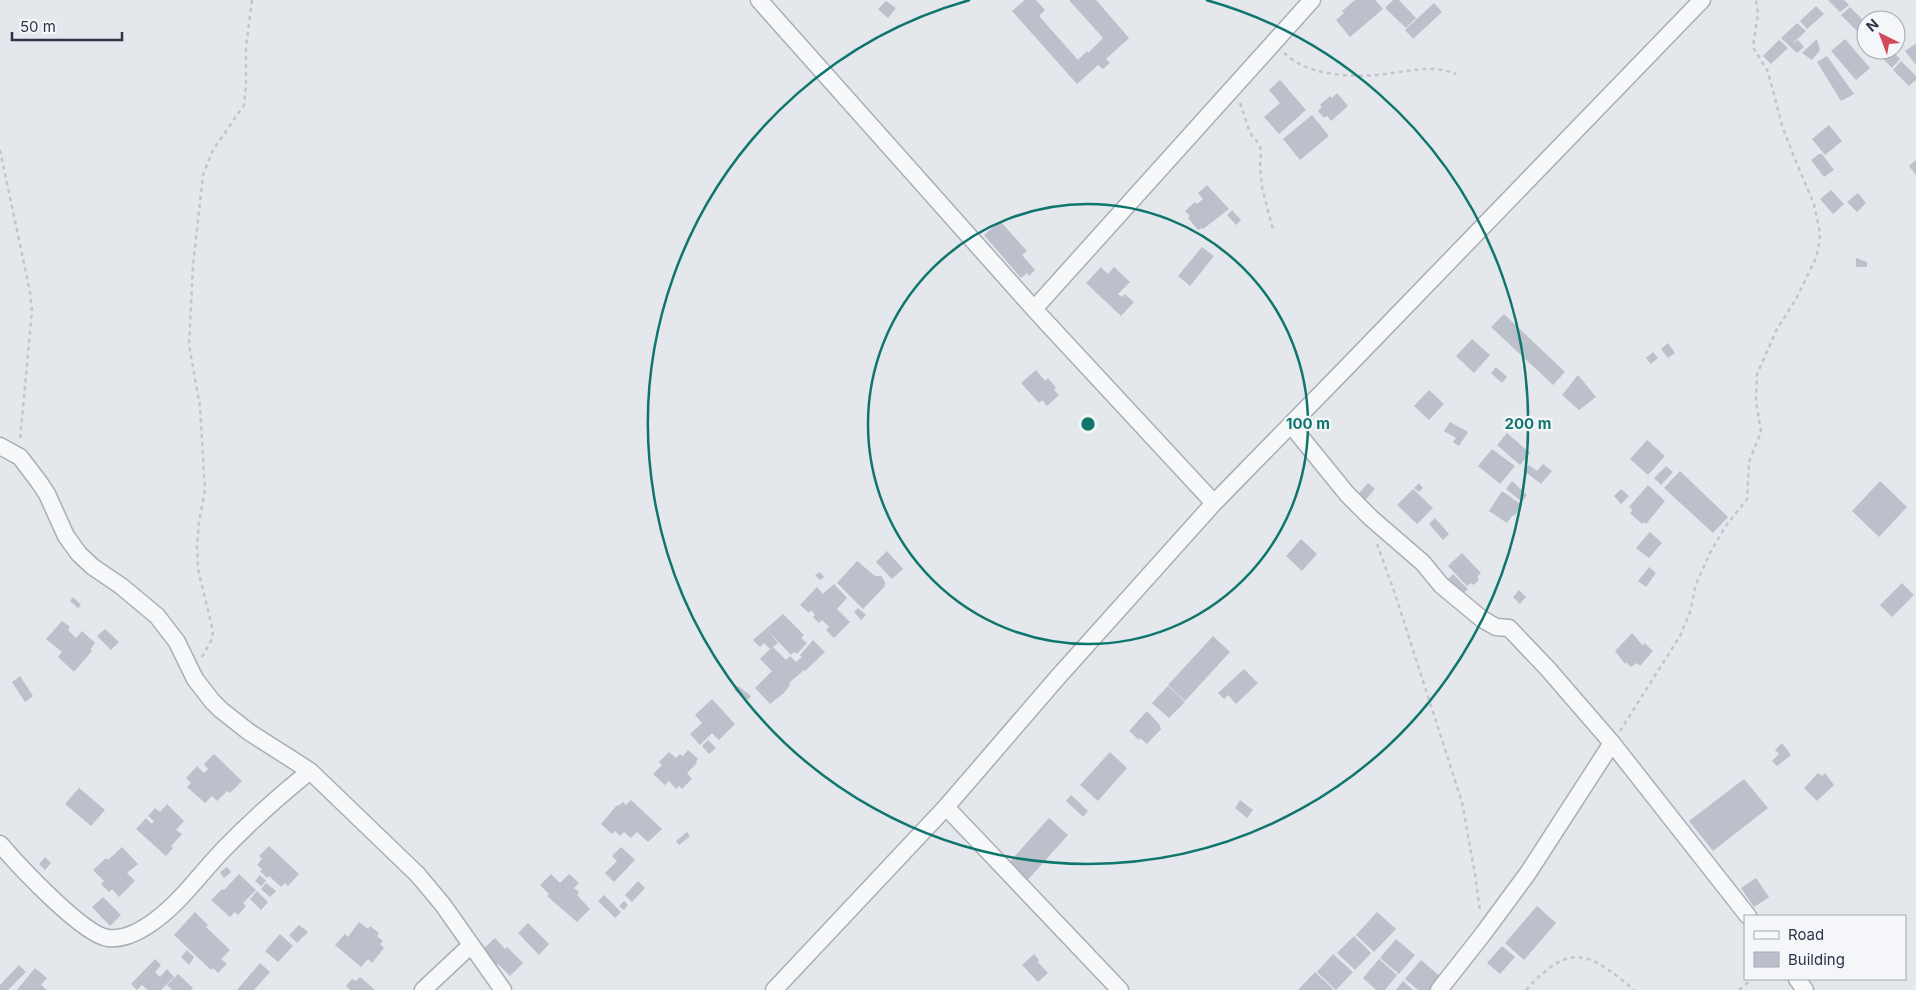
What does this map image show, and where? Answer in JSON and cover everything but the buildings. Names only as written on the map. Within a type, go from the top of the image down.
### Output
[{"type":"street","points":[[759,0],[1034,309],[1214,503]]},
{"type":"street","points":[[1034,309],[1312,0]]},
{"type":"street","points":[[774,990],[946,807],[1058,677],[1214,503],[1702,0]]},
{"type":"street","points":[[1291,425],[1347,494],[1423,564],[1441,585],[1482,619],[1496,627],[1509,628],[1548,669],[1612,743],[1747,915]]},
{"type":"street","points":[[0,446],[20,456],[47,494],[66,536],[79,554],[157,616],[176,642],[203,691],[221,710],[249,732],[310,771],[418,875],[443,905],[470,946],[503,990]]},
{"type":"street","points":[[1439,990],[1528,873],[1612,743]]},
{"type":"street","points":[[0,844],[20,868],[90,932],[107,938],[124,936],[143,928],[165,912],[258,816],[310,771]]},
{"type":"street","points":[[946,807],[1120,990]]},
{"type":"street","points":[[423,990],[470,946]]},
{"type":"path","points":[[189,667],[202,656],[213,637],[210,614],[198,569],[199,522],[205,490],[200,442],[200,408],[189,345],[193,266],[203,175],[213,150],[244,105],[246,46],[252,0]]},
{"type":"path","points":[[1612,743],[1680,636],[1690,612],[1696,584],[1710,553],[1725,527],[1747,499],[1749,462],[1761,432],[1756,401],[1757,374],[1777,329],[1796,299],[1816,258],[1819,244],[1820,233],[1814,204],[1782,125],[1768,72],[1753,47],[1758,14],[1756,0]]},
{"type":"path","points":[[1274,44],[1301,65],[1335,73],[1376,75],[1431,68],[1456,74]]},
{"type":"path","points":[[1235,87],[1250,133],[1261,150],[1262,187],[1273,230]]},
{"type":"path","points":[[0,150],[30,292],[32,311],[20,456]]},
{"type":"path","points":[[1371,518],[1383,563],[1394,591],[1462,802],[1476,874],[1483,934]]},
{"type":"path","points":[[1526,990],[1541,974],[1556,963],[1574,956],[1580,956],[1596,962],[1634,990]]},
{"type":"path","points":[[1739,990],[1751,980]]}]
